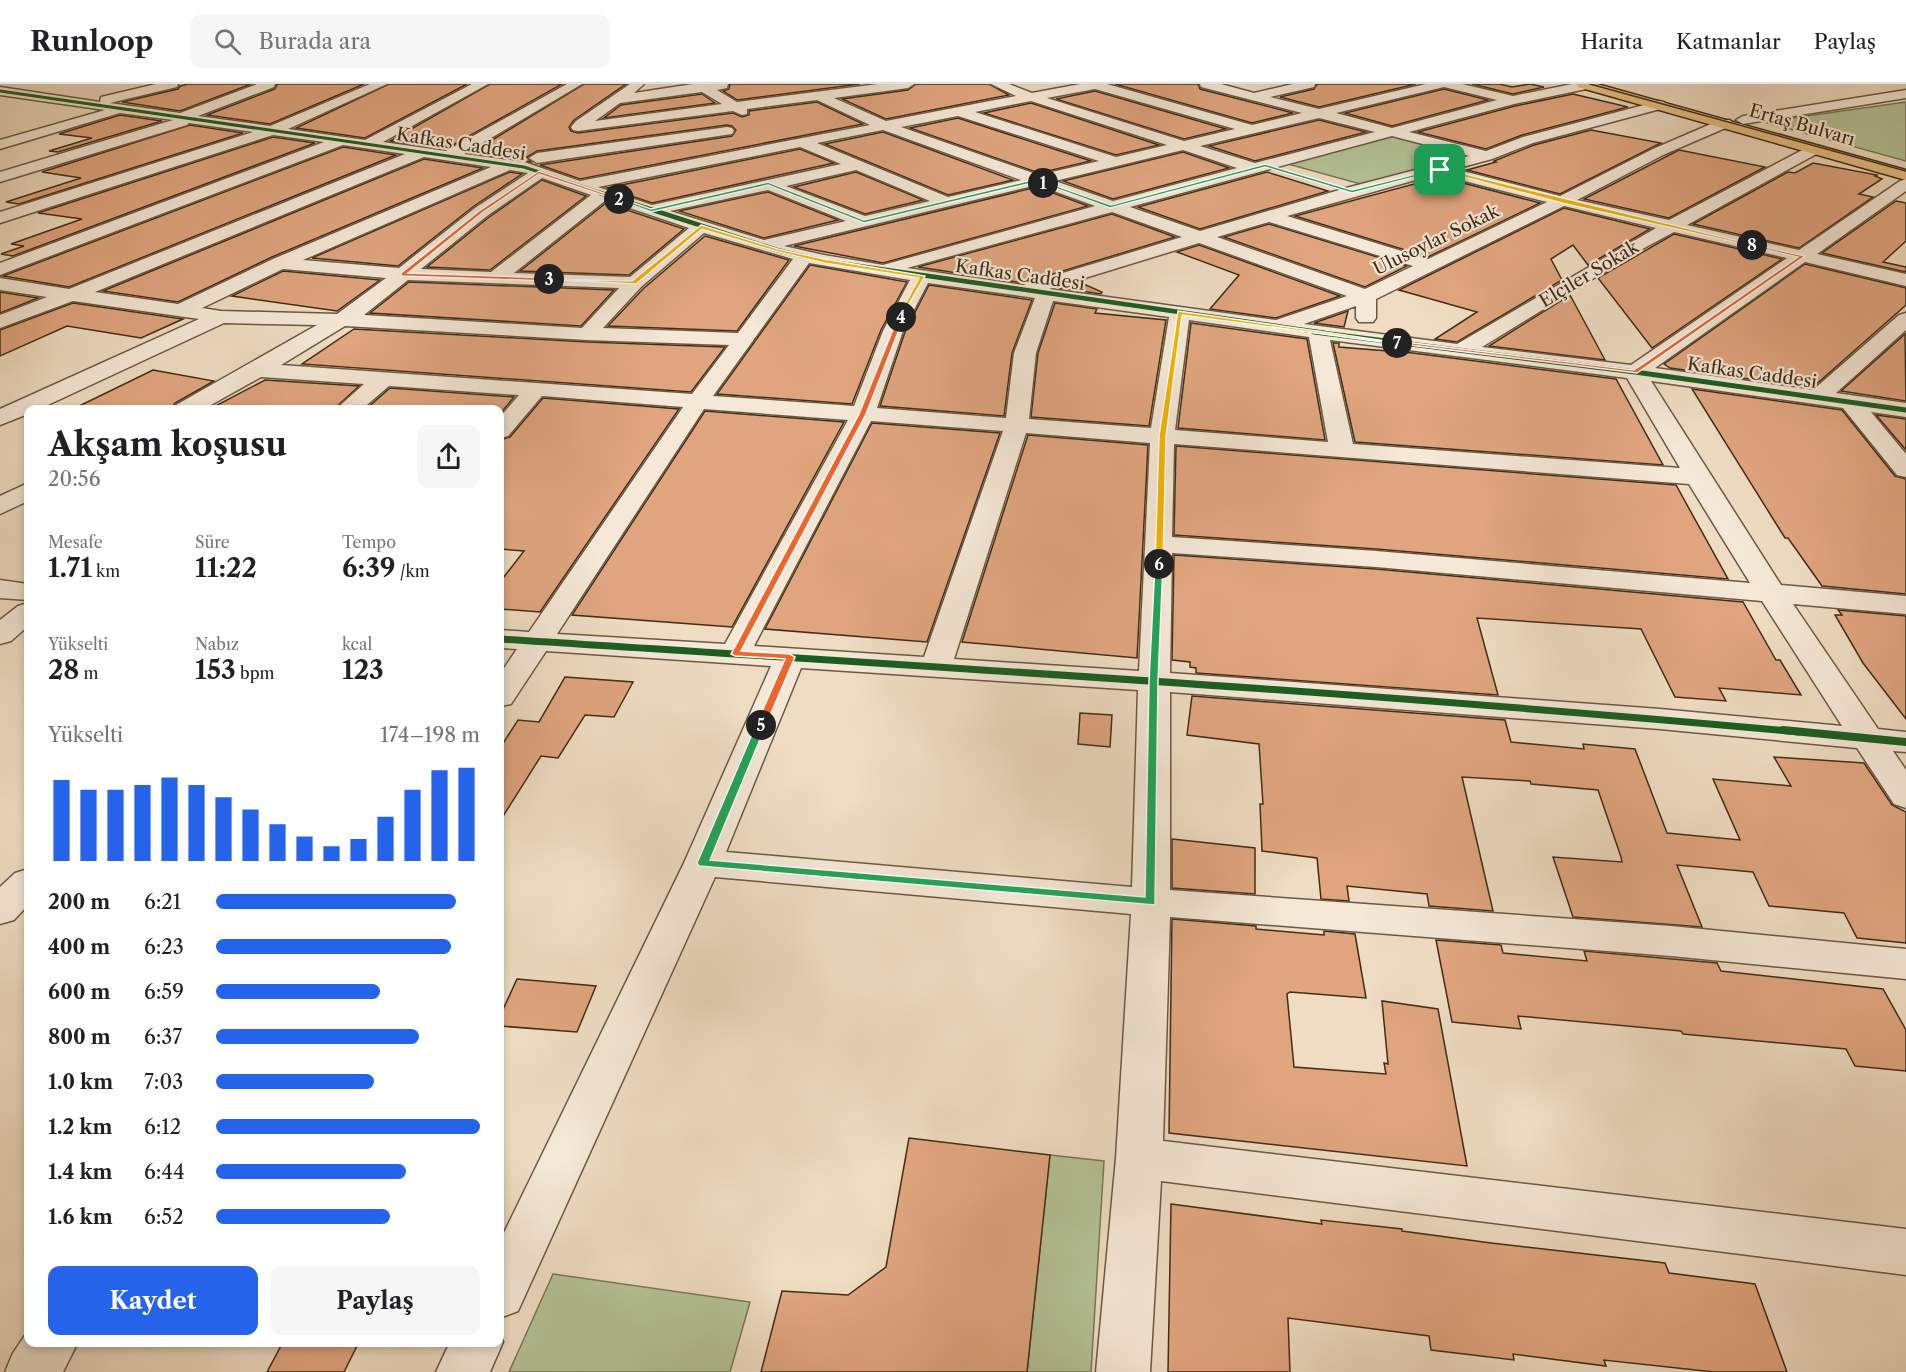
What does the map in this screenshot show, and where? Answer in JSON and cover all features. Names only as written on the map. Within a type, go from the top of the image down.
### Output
[{"type":"main road","name":"Ertaş Bulvarı","points":[[1584,84],[1906,175]]},
{"type":"main road","name":"Ertaş Bulvarı","points":[[1612,84],[1906,164]]},
{"type":"street","points":[[91,104],[172,84]]},
{"type":"street","points":[[0,177],[186,118],[269,84]]},
{"type":"street","points":[[0,218],[273,130],[381,84]]},
{"type":"street","points":[[366,144],[482,84]]},
{"type":"street","points":[[447,157],[576,84]]},
{"type":"street","points":[[617,99],[702,86],[732,84]]},
{"type":"street","points":[[578,127],[908,84]]},
{"type":"street","points":[[997,84],[1030,97],[1259,167],[1297,175]]},
{"type":"street","points":[[580,185],[1098,84],[1251,129]]},
{"type":"street","points":[[1206,84],[1315,114],[1487,156]]},
{"type":"street","points":[[1254,97],[1307,84]]},
{"type":"street","points":[[764,246],[1444,84],[1513,100]]},
{"type":"street","points":[[881,270],[1110,206],[1513,100],[1584,84]]},
{"type":"street","points":[[611,85],[636,85]]},
{"type":"street","points":[[193,405],[343,320],[481,212],[527,166],[636,85]]},
{"type":"street","points":[[903,85],[922,93]]},
{"type":"street","points":[[182,310],[280,263],[527,166],[750,123],[735,107],[702,86]]},
{"type":"street","points":[[26,103],[75,87]]},
{"type":"street","name":"Kafkas Caddesi","points":[[0,92],[26,103],[60,100],[447,157],[527,166],[603,194],[764,246],[881,270],[1367,339],[1635,372],[1906,410]]},
{"type":"street","points":[[1743,120],[1906,94]]},
{"type":"street","points":[[820,96],[884,126],[1366,296]]},
{"type":"street","points":[[940,102],[958,111],[1115,162]]},
{"type":"street","points":[[936,666],[1017,425],[1035,292],[1199,236],[1352,191],[1440,170],[1487,156],[1528,140],[1659,105]]},
{"type":"street","points":[[0,145],[125,109]]},
{"type":"street","name":"Ulusoylar Sokak","points":[[1367,339],[1366,296],[1658,152],[1725,123]]},
{"type":"street","points":[[777,130],[950,203]]},
{"type":"street","points":[[0,269],[340,141]]},
{"type":"street","name":"Elçiler Sokak","points":[[1460,351],[1671,226],[1815,149]]},
{"type":"street","points":[[0,322],[421,153]]},
{"type":"street","points":[[651,210],[859,165]]},
{"type":"street","points":[[1440,170],[1562,201],[1906,280]]},
{"type":"street","points":[[1319,182],[1352,191]]},
{"type":"street","points":[[768,184],[864,222]]},
{"type":"street","points":[[1906,184],[1635,372],[1697,477],[1770,592],[1906,796]]},
{"type":"street","points":[[495,278],[603,194]]},
{"type":"street","points":[[1268,216],[1430,265]]},
{"type":"street","points":[[587,334],[634,283],[701,227]]},
{"type":"street","points":[[504,691],[698,401],[805,256]]},
{"type":"street","points":[[280,263],[403,274],[634,283]]},
{"type":"street","points":[[735,654],[863,414],[893,331],[922,276]]},
{"type":"street","points":[[0,284],[221,317],[343,320],[587,334],[744,339]]},
{"type":"street","points":[[1277,326],[1366,296]]},
{"type":"street","points":[[1124,1372],[1139,1158],[1151,902],[1154,681],[1162,436],[1180,312]]},
{"type":"street","points":[[28,405],[221,317]]},
{"type":"street","points":[[1817,398],[1906,319]]},
{"type":"street","points":[[1318,332],[1342,451]]},
{"type":"street","points":[[257,370],[537,389],[1697,477]]},
{"type":"street","points":[[352,405],[384,379]]},
{"type":"street","points":[[504,426],[537,389]]},
{"type":"street","points":[[1851,403],[1906,470]]},
{"type":"street","points":[[0,418],[24,407]]},
{"type":"street","points":[[0,506],[24,493]]},
{"type":"street","points":[[1160,544],[1388,560],[1906,605]]},
{"type":"street","points":[[0,589],[24,592]]},
{"type":"street","points":[[0,635],[24,615]]},
{"type":"street","points":[[504,639],[936,666],[1660,718],[1906,742]]},
{"type":"street","points":[[504,1286],[703,863],[790,657]]},
{"type":"street","points":[[703,863],[1151,902],[1671,941],[1906,964]]},
{"type":"street","points":[[0,910],[24,886]]},
{"type":"street","points":[[1139,1158],[1906,1252]]},
{"type":"street","points":[[32,1372],[49,1347]]},
{"type":"street","points":[[463,1372],[475,1347]]},
{"type":"green space","points":[[1906,102],[1906,161],[1764,122]]},
{"type":"green space","points":[[1390,135],[1470,155],[1364,185],[1288,164]]},
{"type":"green space","points":[[1050,1155],[1104,1161],[1091,1372],[1027,1372]]},
{"type":"green space","points":[[553,1274],[750,1302],[730,1372],[509,1372]]},
{"type":"building","points":[[188,84],[251,84],[180,111],[122,102],[178,89]]},
{"type":"building","points":[[277,84],[364,84],[270,124],[207,115],[275,89]]},
{"type":"building","points":[[389,84],[467,84],[365,138],[296,128]]},
{"type":"building","points":[[490,84],[562,84],[446,149],[390,141]]},
{"type":"building","points":[[584,84],[626,84],[574,120],[569,127],[571,131],[578,133],[733,113],[742,117],[749,115],[749,111],[817,102],[863,124],[580,179],[540,165],[732,136],[736,130],[727,125],[537,151],[527,157],[531,162],[471,153]]},
{"type":"building","points":[[730,84],[860,84],[737,100],[723,91],[729,89]]},
{"type":"building","points":[[916,84],[989,84],[1009,95],[886,119],[842,99],[908,90]]},
{"type":"building","points":[[1115,84],[1198,84],[1200,89],[1293,113],[1252,123]]},
{"type":"building","points":[[1317,84],[1416,84],[1319,107],[1280,97],[1314,89]]},
{"type":"building","points":[[1472,84],[1499,84],[1512,87],[1530,84],[1544,87],[1513,94]]},
{"type":"building","points":[[1444,89],[1488,100],[1392,126],[1345,113]]},
{"type":"building","points":[[1095,91],[1226,129],[1184,139],[1056,99]]},
{"type":"building","points":[[702,94],[715,103],[604,118],[621,105]]},
{"type":"building","points":[[1573,94],[1628,107],[1522,135],[1486,149],[1418,132],[1515,106]]},
{"type":"building","points":[[1031,103],[1159,145],[1116,155],[984,113]]},
{"type":"building","points":[[120,115],[162,121],[58,152],[49,151],[92,138],[59,134]]},
{"type":"building","points":[[958,118],[1091,161],[1039,173],[910,128]]},
{"type":"building","points":[[1319,120],[1366,132],[1255,161],[1209,146]]},
{"type":"building","points":[[190,125],[243,133],[19,204],[6,202],[81,178],[42,172]]},
{"type":"building","points":[[1591,130],[1661,143],[1560,194],[1467,170],[1496,162],[1494,161],[1534,145]]},
{"type":"building","points":[[883,132],[1013,180],[948,195],[825,144]]},
{"type":"building","points":[[273,137],[315,143],[13,256],[1,254],[24,246],[11,244],[82,219],[38,213]]},
{"type":"building","points":[[343,147],[396,155],[69,287],[3,276]]},
{"type":"building","points":[[800,149],[834,163],[652,203],[607,188]]},
{"type":"building","points":[[1679,150],[1765,167],[1669,218],[1584,199]]},
{"type":"building","points":[[1183,152],[1229,168],[1113,199],[1063,181]]},
{"type":"building","points":[[424,159],[483,168],[272,257],[178,302],[103,291]]},
{"type":"building","points":[[1813,163],[1877,175],[1875,176],[1882,179],[1859,194],[1873,197],[1799,248],[1693,224],[1788,172],[1795,173]]},
{"type":"building","points":[[510,172],[522,174],[474,206],[398,266],[312,258]]},
{"type":"building","points":[[856,172],[923,200],[865,214],[794,187]]},
{"type":"building","points":[[1267,172],[1328,191],[1200,229],[1138,207]]},
{"type":"building","points":[[1440,177],[1540,203],[1428,257],[1295,216]]},
{"type":"building","points":[[542,180],[586,196],[490,270],[427,267],[488,218]]},
{"type":"building","points":[[1037,187],[1088,206],[883,263],[794,246]]},
{"type":"building","points":[[768,192],[838,220],[764,238],[679,211]]},
{"type":"building","points":[[1896,201],[1906,203],[1906,241],[1883,262],[1906,267],[1906,272],[1822,253]]},
{"type":"building","points":[[606,203],[684,229],[629,275],[520,271]]},
{"type":"building","points":[[1564,208],[1650,229],[1588,265],[1573,245],[1551,259],[1562,280],[1457,342],[1435,339],[1477,312],[1399,290]]},
{"type":"building","points":[[1112,214],[1175,237],[1023,283],[918,267]]},
{"type":"building","points":[[1269,224],[1407,266],[1365,287],[1224,237]]},
{"type":"building","points":[[1674,234],[1782,259],[1652,348],[1598,278]]},
{"type":"building","points":[[705,236],[789,260],[737,331],[608,326],[643,289]]},
{"type":"building","points":[[1199,245],[1340,296],[1276,318],[1210,309],[1239,275],[1177,252]]},
{"type":"building","points":[[1805,264],[1906,288],[1906,305],[1812,388],[1670,368],[1664,364]]},
{"type":"building","points":[[810,265],[907,282],[881,330],[852,404],[717,394]]},
{"type":"building","points":[[283,271],[380,280],[337,311],[232,296]]},
{"type":"building","points":[[409,282],[614,290],[581,326],[370,313]]},
{"type":"building","points":[[1079,282],[1102,292],[1101,294],[1059,288]]},
{"type":"building","points":[[929,285],[1032,300],[1012,353],[1004,416],[880,406],[905,332]]},
{"type":"building","points":[[0,292],[38,298],[0,313]]},
{"type":"building","points":[[1570,295],[1605,360],[1489,346]]},
{"type":"building","points":[[73,303],[183,319],[141,338],[67,326],[0,356],[0,330]]},
{"type":"building","points":[[1055,303],[1097,309],[1095,313],[1166,320],[1149,426],[1031,417],[1038,353]]},
{"type":"building","points":[[1348,311],[1344,327],[1314,323]]},
{"type":"building","points":[[1191,323],[1307,339],[1325,440],[1178,428]]},
{"type":"building","points":[[354,329],[725,347],[691,392],[302,364]]},
{"type":"building","points":[[1905,334],[1906,401],[1841,391]]},
{"type":"building","points":[[1333,343],[1339,343],[1339,347],[1413,353],[1616,379],[1663,465],[1355,442]]},
{"type":"building","points":[[153,370],[214,381],[174,405],[81,405]]},
{"type":"building","points":[[265,380],[359,386],[338,405],[218,405]]},
{"type":"building","points":[[390,388],[514,397],[504,409],[504,405],[371,405]]},
{"type":"building","points":[[1692,389],[1842,410],[1895,476],[1906,479],[1906,594],[1822,586],[1788,538],[1785,538]]},
{"type":"building","points":[[543,398],[679,409],[540,612],[504,609],[504,577],[524,551],[504,549],[504,439],[510,437]]},
{"type":"building","points":[[705,411],[844,422],[732,627],[572,615]]},
{"type":"building","points":[[1876,415],[1906,419],[1906,450]]},
{"type":"building","points":[[872,423],[1000,433],[927,642],[765,629]]},
{"type":"building","points":[[1028,435],[1148,445],[1137,658],[962,642]]},
{"type":"building","points":[[1176,446],[1676,485],[1728,579],[1376,549],[1174,535]]},
{"type":"building","points":[[1174,555],[1376,569],[1743,602],[1776,660],[1780,660],[1801,695],[1719,688],[1726,701],[1675,697],[1641,629],[1477,618],[1498,695],[1196,673],[1196,668],[1190,667],[1190,662],[1172,660]]},
{"type":"building","points":[[1838,610],[1906,616],[1906,719],[1863,663],[1835,615],[1842,615]]},
{"type":"building","points":[[565,677],[633,682],[614,717],[585,715],[558,758],[541,756],[504,815],[504,742],[518,720],[539,722]]},
{"type":"building","points":[[1192,696],[1505,720],[1511,742],[1584,749],[1583,744],[1635,749],[1667,833],[1740,840],[1713,779],[1791,786],[1774,757],[1864,763],[1892,805],[1906,812],[1906,943],[1857,938],[1844,913],[1769,906],[1753,872],[1677,865],[1702,927],[1573,917],[1553,857],[1622,862],[1621,857],[1598,790],[1531,784],[1530,781],[1462,777],[1493,911],[1429,906],[1427,894],[1347,886],[1349,901],[1321,899],[1317,858],[1262,851],[1260,804],[1263,804],[1259,744],[1187,735]]},
{"type":"building","points":[[1080,713],[1112,715],[1110,747],[1078,744]]},
{"type":"building","points":[[1172,839],[1255,848],[1255,894],[1172,888]]},
{"type":"building","points":[[1172,919],[1256,926],[1256,929],[1324,935],[1324,931],[1355,934],[1366,998],[1290,992],[1287,994],[1294,1067],[1386,1074],[1384,1063],[1388,1064],[1382,1001],[1438,1009],[1467,1166],[1169,1133]]},
{"type":"building","points":[[1436,940],[1501,945],[1503,953],[1587,961],[1584,951],[1717,963],[1721,971],[1883,989],[1906,1030],[1906,1071],[1855,1066],[1846,1049],[1683,1034],[1681,1031],[1518,1016],[1521,1029],[1452,1022]]},
{"type":"building","points":[[517,979],[596,986],[577,1032],[504,1026],[504,1007]]},
{"type":"building","points":[[909,1138],[1050,1155],[1027,1372],[761,1372],[782,1291],[848,1295],[886,1267]]},
{"type":"building","points":[[1171,1204],[1322,1224],[1321,1220],[1402,1229],[1402,1231],[1491,1243],[1665,1263],[1669,1273],[1755,1284],[1787,1372],[1714,1372],[1604,1360],[1606,1366],[1513,1354],[1514,1360],[1431,1350],[1429,1336],[1288,1318],[1290,1372],[1168,1372]]},
{"type":"building","points":[[280,1347],[356,1347],[344,1372],[267,1372]]},
{"type":"tram line","points":[[1590,84],[1906,171]]},
{"type":"cycle path","points":[[0,91],[524,167],[687,222],[777,250],[824,261],[1367,339],[1635,372],[1906,410]]},
{"type":"cycle path","points":[[504,639],[1211,685],[1660,719],[1906,742]]},
{"type":"route","points":[[1265,165],[1352,191],[1440,170],[1562,201],[1802,256],[1635,372],[1367,339],[1180,312],[1162,436],[1159,589],[1154,681],[1151,902],[703,863],[790,657],[735,654],[863,414],[893,331],[922,276],[824,261],[777,250],[701,227],[634,283],[403,274],[481,212],[539,173],[651,210],[768,184],[864,222],[1036,181],[1110,206],[1265,165]]}]
